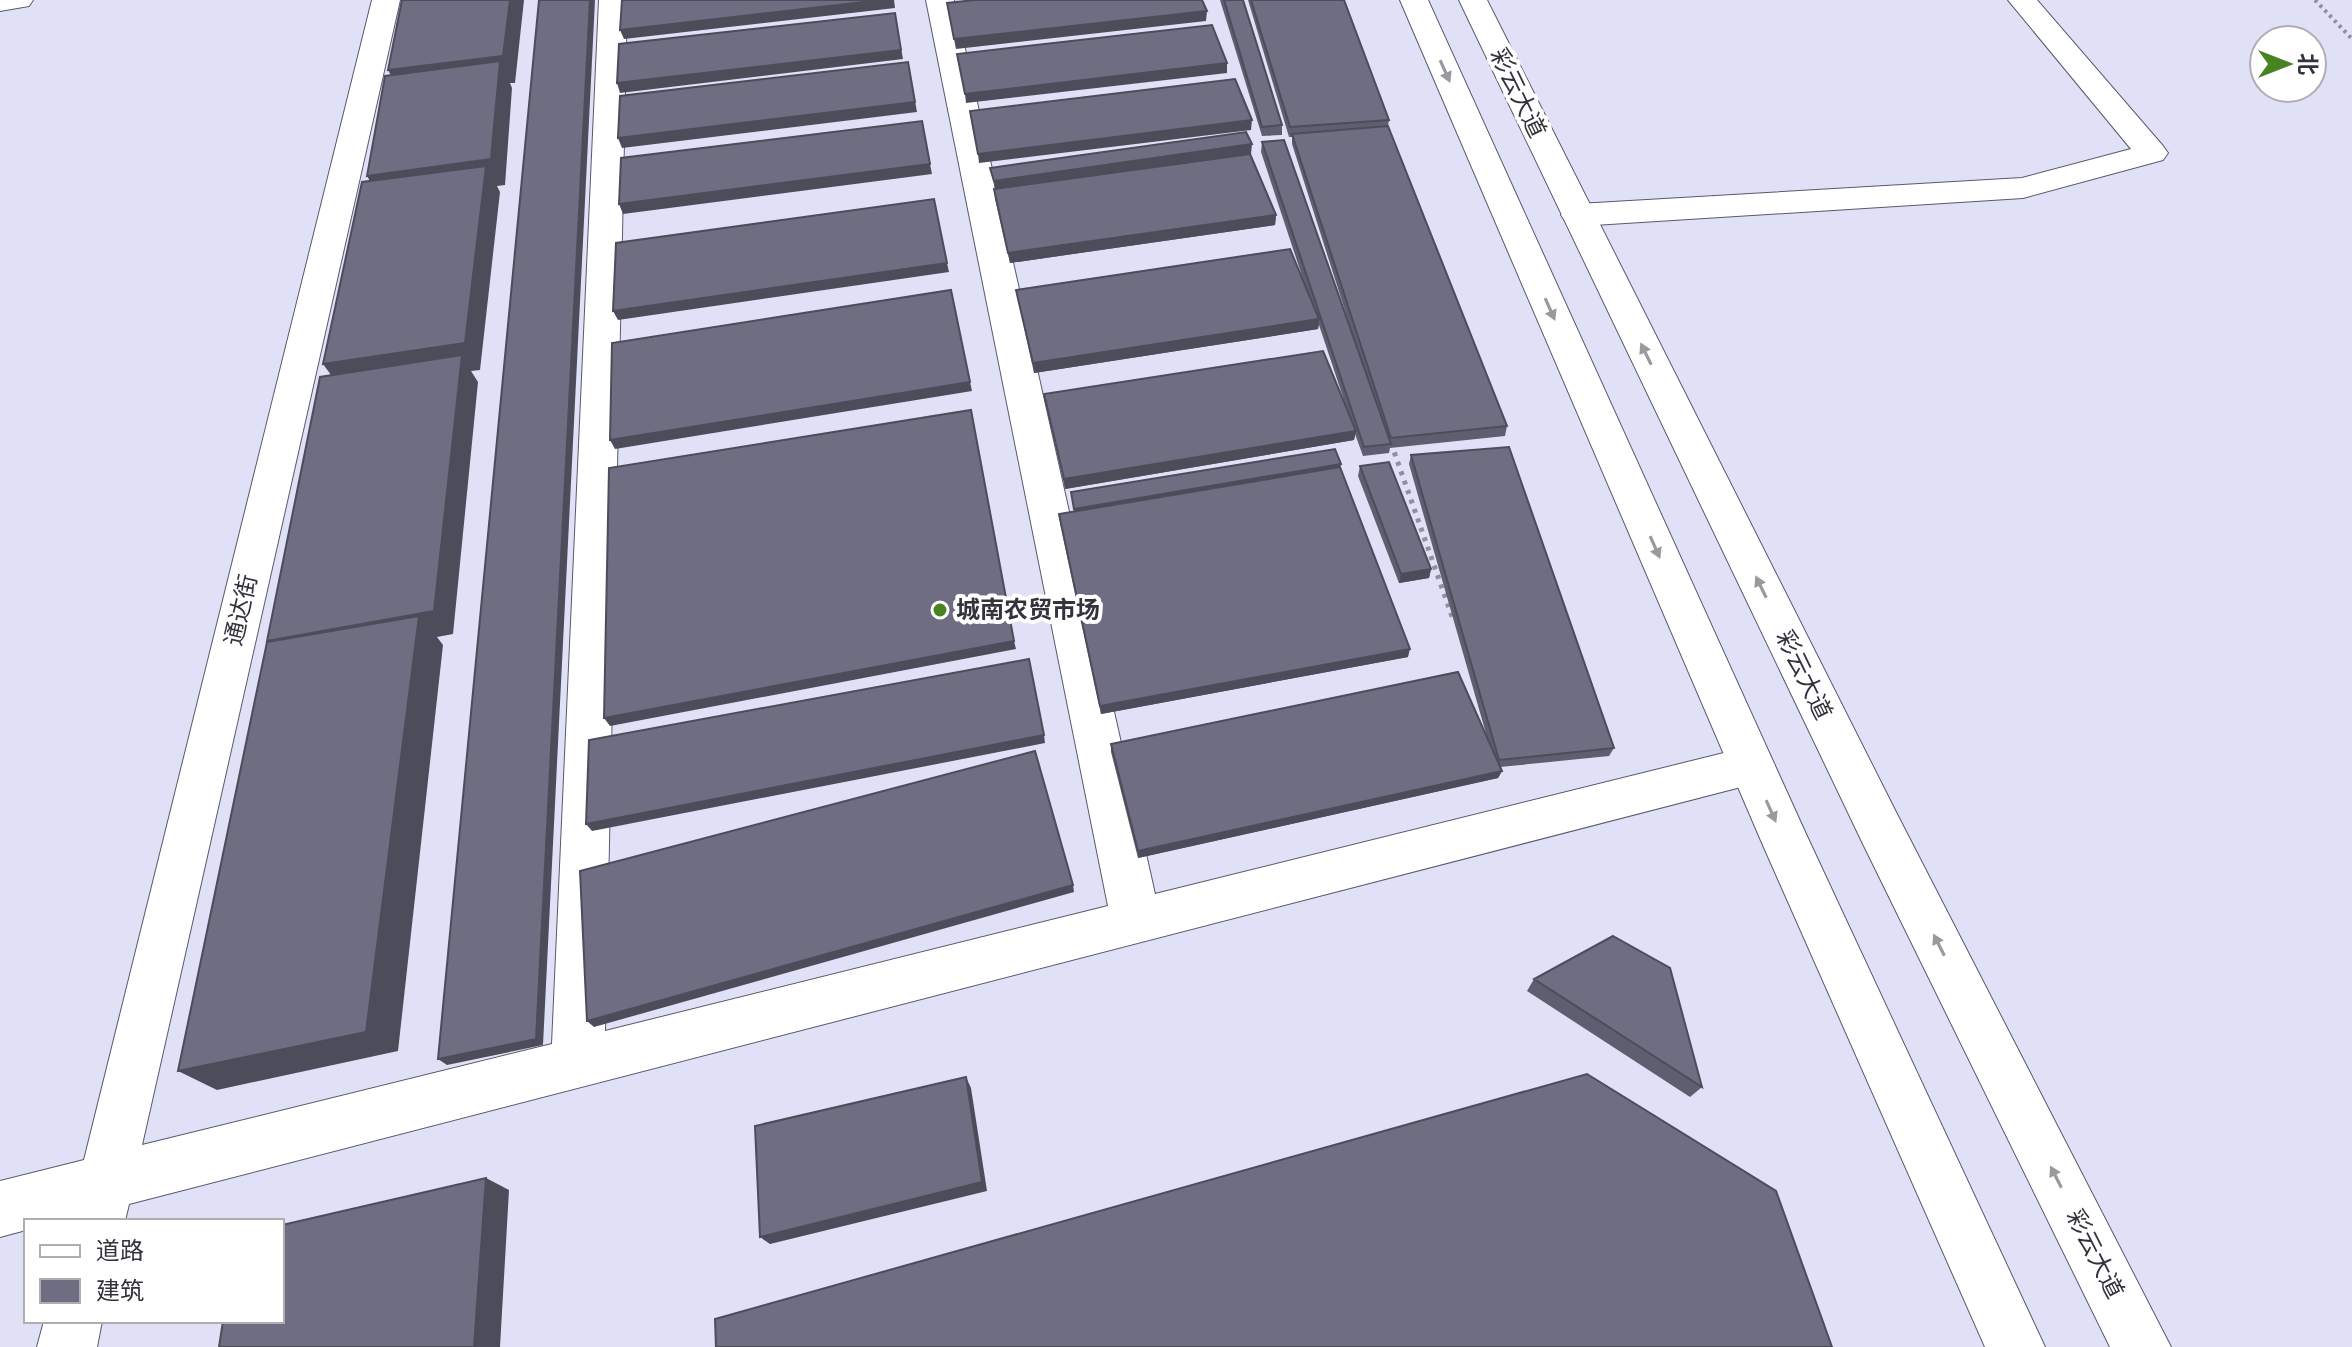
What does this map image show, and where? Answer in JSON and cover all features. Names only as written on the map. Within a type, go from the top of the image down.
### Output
[{"type":"street","points":[[0,2],[19,0]]},
{"type":"street","name":"通达街","points":[[101,1202],[386,0]]},
{"type":"street","points":[[578,1063],[613,0]]},
{"type":"street","points":[[940,0],[1136,922]]},
{"type":"street","points":[[1414,0],[1752,766],[2015,1347]]},
{"type":"street","name":"彩云大道","points":[[1473,0],[1881,831],[2141,1347]]},
{"type":"street","points":[[1578,215],[2023,188],[2152,153],[2022,0]]},
{"type":"street","points":[[0,1209],[101,1202],[437,1076],[578,1063],[1752,766]]},
{"type":"street","points":[[67,1347],[73,1323]]},
{"type":"path","points":[[2315,0],[2352,39]]},
{"type":"path","points":[[1387,434],[1456,628]]},
{"type":"building","points":[[402,0],[510,0],[503,56],[388,70]]},
{"type":"building","points":[[539,0],[590,0],[536,1039],[438,1059]]},
{"type":"building","points":[[622,0],[882,0],[620,30]]},
{"type":"building","points":[[975,0],[1202,0],[1207,11],[954,39],[947,3]]},
{"type":"building","points":[[1224,0],[1243,0],[1282,125],[1262,127]]},
{"type":"building","points":[[1251,0],[1344,0],[1389,120],[1290,127]]},
{"type":"building","points":[[895,13],[901,50],[617,83],[619,44]]},
{"type":"building","points":[[1212,25],[1227,63],[965,94],[957,54]]},
{"type":"building","points":[[500,61],[491,159],[367,176],[385,76]]},
{"type":"building","points":[[908,62],[915,102],[618,138],[620,96]]},
{"type":"building","points":[[1235,79],[1252,120],[978,154],[970,111]]},
{"type":"building","points":[[922,121],[930,164],[619,204],[621,158]]},
{"type":"building","points":[[1388,126],[1507,426],[1391,438],[1292,134]]},
{"type":"building","points":[[1246,132],[1252,144],[994,181],[990,168]]},
{"type":"building","points":[[1284,140],[1391,444],[1364,447],[1262,142]]},
{"type":"building","points":[[1250,154],[1276,215],[1008,253],[994,189]]},
{"type":"building","points":[[486,166],[465,343],[323,364],[362,182]]},
{"type":"building","points":[[934,199],[947,263],[613,311],[616,243]]},
{"type":"building","points":[[1290,249],[1319,319],[1033,363],[1016,290]]},
{"type":"building","points":[[951,290],[970,382],[610,440],[612,343]]},
{"type":"building","points":[[1323,351],[1356,431],[1064,479],[1044,394]]},
{"type":"building","points":[[462,355],[434,611],[267,641],[320,377]]},
{"type":"building","points":[[971,410],[1014,641],[604,718],[609,468]]},
{"type":"building","points":[[1509,447],[1614,748],[1499,760],[1411,455]]},
{"type":"building","points":[[1335,449],[1341,464],[1074,509],[1071,492]]},
{"type":"building","points":[[1389,462],[1431,569],[1401,574],[1360,466]]},
{"type":"building","points":[[1340,467],[1410,649],[1100,706],[1059,514]]},
{"type":"building","points":[[419,616],[366,1032],[178,1071],[267,642]]},
{"type":"building","points":[[1029,659],[1044,735],[586,824],[589,740]]},
{"type":"building","points":[[1458,672],[1502,771],[1138,851],[1111,744]]},
{"type":"building","points":[[1035,751],[1073,885],[587,1021],[580,871]]},
{"type":"building","points":[[1613,936],[1670,968],[1702,1087],[1534,979]]},
{"type":"building","points":[[1587,1074],[1776,1191],[1832,1347],[716,1347],[715,1319]]},
{"type":"building","points":[[966,1077],[982,1182],[760,1237],[755,1126]]},
{"type":"building","points":[[486,1178],[474,1347],[219,1347],[223,1323],[284,1323],[284,1225]]},
{"type":"place","name":"城南农贸市场","points":[[940,610]]}]
